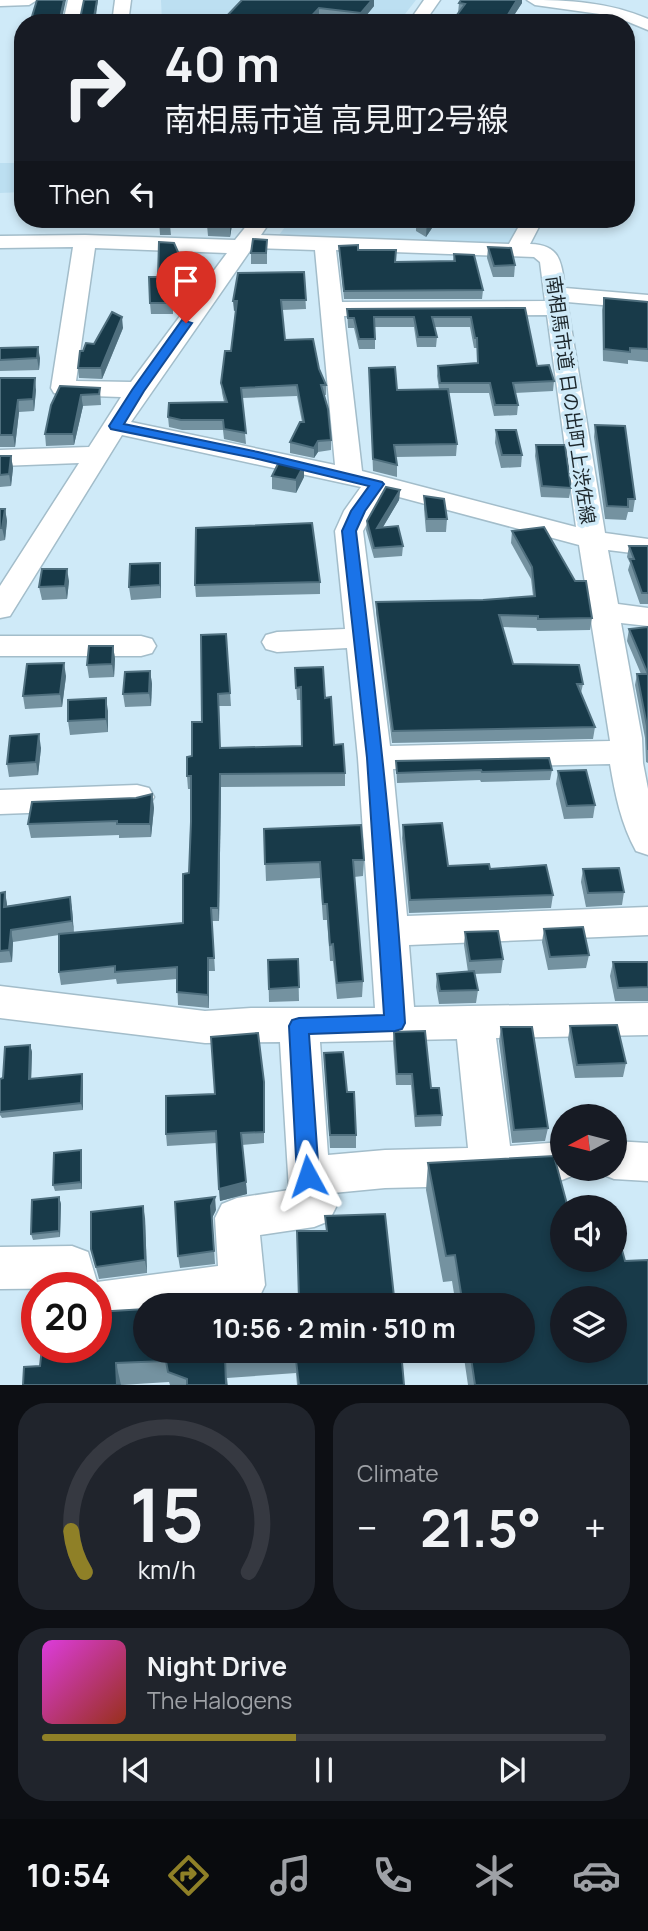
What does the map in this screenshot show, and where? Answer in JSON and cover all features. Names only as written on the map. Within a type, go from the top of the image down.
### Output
[{"type":"street","points":[[0,1],[29,0]]},
{"type":"street","points":[[535,0],[623,14]]},
{"type":"street","points":[[0,609],[138,390],[255,228]]},
{"type":"street","points":[[516,250],[528,228]]},
{"type":"street","name":"南相馬市道 日の出町上渋佐線","points":[[0,242],[85,241],[147,234],[243,244],[516,250],[546,254],[550,260],[557,301],[605,612],[634,720],[626,763],[634,803],[648,842]]},
{"type":"street","points":[[85,241],[62,388],[138,390]]},
{"type":"street","points":[[325,244],[363,480],[358,511],[349,531],[375,758],[395,1023]]},
{"type":"street","points":[[302,272],[329,272]]},
{"type":"street","points":[[221,274],[247,274]]},
{"type":"street","points":[[334,309],[557,301],[648,302]]},
{"type":"street","points":[[37,380],[62,379]]},
{"type":"street","points":[[116,426],[363,480],[594,540],[648,547]]},
{"type":"street","points":[[0,458],[97,456]]},
{"type":"street","points":[[605,612],[648,617]]},
{"type":"street","points":[[277,642],[363,638]]},
{"type":"street","points":[[0,646],[141,646]]},
{"type":"street","points":[[375,758],[628,752]]},
{"type":"street","points":[[0,802],[136,797]]},
{"type":"street","points":[[390,931],[648,922]]},
{"type":"street","points":[[0,1002],[205,1027],[251,1024],[299,1026],[648,1019]]},
{"type":"street","points":[[475,1023],[491,1166]]},
{"type":"street","points":[[112,1302],[242,1285],[237,1218],[314,1207],[308,1176],[299,1026]]},
{"type":"street","points":[[627,1161],[648,1162]]},
{"type":"street","points":[[308,1176],[386,1169],[550,1162]]},
{"type":"street","points":[[0,1268],[72,1266],[73,1272]]},
{"type":"shaded area","points":[[161,0],[416,0],[405,14],[162,14]]},
{"type":"shaded area","points":[[0,163],[14,163],[14,192],[0,193]]},
{"type":"shaded area","points":[[284,228],[522,228],[516,239],[504,246],[276,239]]},
{"type":"building","points":[[37,0],[64,0],[61,14],[33,14]]},
{"type":"building","points":[[84,0],[97,0],[95,14],[81,14]]},
{"type":"building","points":[[242,0],[372,0],[361,13],[319,8],[313,14],[229,14]]},
{"type":"building","points":[[461,0],[517,0],[508,14],[458,14],[465,4],[459,3]]},
{"type":"building","points":[[253,239],[267,240],[266,253],[251,253]]},
{"type":"building","points":[[159,242],[174,243],[178,252],[179,283],[172,284],[172,303],[150,303],[149,277],[158,277]]},
{"type":"building","points":[[358,245],[358,250],[396,250],[395,262],[455,261],[454,254],[474,255],[483,290],[344,291],[339,246]]},
{"type":"building","points":[[488,247],[511,248],[515,265],[494,266]]},
{"type":"building","points":[[304,272],[306,300],[281,300],[285,340],[313,339],[319,369],[326,385],[321,385],[328,409],[331,440],[318,441],[314,448],[290,442],[300,422],[304,422],[297,385],[241,388],[246,433],[224,429],[223,420],[181,420],[168,417],[169,403],[227,402],[221,383],[225,351],[231,351],[237,301],[233,301],[238,273]]},
{"type":"building","points":[[604,298],[648,302],[648,349],[630,348],[630,352],[604,349]]},
{"type":"building","points":[[525,308],[537,366],[549,365],[554,381],[513,383],[518,405],[495,405],[490,383],[440,383],[438,366],[478,363],[477,338],[471,317],[432,317],[437,337],[418,337],[414,317],[374,317],[375,339],[359,339],[354,318],[348,318],[347,309]]},
{"type":"building","points":[[112,312],[122,317],[101,368],[78,368],[80,351],[83,351],[86,343],[94,344]]},
{"type":"building","points":[[38,347],[37,358],[0,360],[0,348]]},
{"type":"building","points":[[395,367],[397,390],[448,389],[457,444],[394,445],[397,465],[373,459],[369,368]]},
{"type":"building","points":[[0,378],[35,378],[33,399],[18,400],[13,435],[0,435]]},
{"type":"building","points":[[60,386],[100,388],[99,394],[81,395],[73,434],[45,434],[51,405]]},
{"type":"building","points":[[595,425],[625,426],[635,499],[628,499],[628,507],[607,506]]},
{"type":"building","points":[[496,430],[516,430],[522,455],[502,455]]},
{"type":"building","points":[[536,445],[565,445],[571,488],[542,486]]},
{"type":"building","points":[[0,456],[11,456],[9,474],[0,475]]},
{"type":"building","points":[[280,460],[304,465],[296,480],[272,476]]},
{"type":"building","points":[[386,487],[400,490],[377,528],[398,526],[403,546],[374,548],[367,521]]},
{"type":"building","points":[[424,496],[444,499],[447,519],[427,519]]},
{"type":"building","points":[[0,509],[5,509],[2,528],[0,528]]},
{"type":"building","points":[[312,523],[320,582],[195,585],[196,528]]},
{"type":"building","points":[[544,527],[575,581],[586,581],[592,618],[538,619],[538,616],[499,615],[513,664],[579,665],[583,684],[577,684],[595,727],[393,731],[376,602],[535,596],[532,567],[512,531]]},
{"type":"building","points":[[629,546],[648,546],[648,593],[642,593],[630,559],[634,559]]},
{"type":"building","points":[[160,563],[160,585],[129,587],[130,564]]},
{"type":"building","points":[[42,569],[67,569],[65,586],[39,587]]},
{"type":"building","points":[[648,627],[648,674],[629,629]]},
{"type":"building","points":[[226,634],[230,693],[218,694],[220,748],[302,746],[301,687],[296,688],[295,668],[323,667],[325,698],[331,697],[334,745],[343,744],[345,773],[220,774],[218,908],[211,908],[214,958],[208,958],[208,995],[177,992],[177,967],[115,972],[115,966],[59,972],[59,934],[183,923],[183,874],[189,873],[191,822],[191,776],[187,776],[187,757],[192,756],[192,722],[202,722],[201,635]]},
{"type":"building","points":[[89,646],[113,646],[112,664],[87,665]]},
{"type":"building","points":[[64,663],[60,694],[23,696],[27,664]]},
{"type":"building","points":[[150,671],[149,693],[123,694],[125,672]]},
{"type":"building","points":[[637,674],[648,674],[648,750],[647,726]]},
{"type":"building","points":[[106,698],[106,719],[68,721],[68,700]]},
{"type":"building","points":[[39,734],[36,762],[7,764],[10,736]]},
{"type":"building","points":[[549,758],[552,770],[482,772],[397,773],[396,761]]},
{"type":"building","points":[[586,770],[595,805],[567,806],[558,771]]},
{"type":"building","points":[[152,794],[150,824],[117,824],[117,821],[28,824],[32,802],[136,798]]},
{"type":"building","points":[[442,823],[448,866],[489,864],[490,869],[546,865],[553,895],[410,900],[403,825]]},
{"type":"building","points":[[361,825],[364,860],[353,860],[363,981],[337,983],[333,944],[330,945],[327,904],[323,904],[320,862],[265,864],[264,829]]},
{"type":"building","points":[[619,868],[624,892],[588,893],[583,869]]},
{"type":"building","points":[[5,892],[4,907],[70,897],[72,921],[11,930],[9,950],[0,951],[0,893]]},
{"type":"building","points":[[583,927],[589,955],[550,957],[544,929]]},
{"type":"building","points":[[498,931],[503,959],[470,961],[465,932]]},
{"type":"building","points":[[298,959],[299,987],[269,989],[268,960]]},
{"type":"building","points":[[613,962],[648,962],[648,987],[618,988]]},
{"type":"building","points":[[474,971],[478,990],[440,991],[437,974]]},
{"type":"building","points":[[617,1025],[626,1063],[577,1065],[570,1026]]},
{"type":"building","points":[[501,1027],[532,1027],[548,1128],[514,1130]]},
{"type":"building","points":[[425,1031],[431,1088],[439,1088],[442,1115],[416,1116],[412,1074],[397,1074],[394,1032]]},
{"type":"building","points":[[258,1033],[264,1082],[264,1132],[241,1133],[246,1182],[219,1189],[216,1131],[166,1134],[166,1096],[215,1094],[211,1037]]},
{"type":"building","points":[[30,1045],[29,1079],[82,1074],[81,1103],[0,1112],[0,1079],[3,1078],[5,1047]]},
{"type":"building","points":[[343,1052],[347,1092],[354,1092],[356,1135],[330,1135],[324,1053]]},
{"type":"building","points":[[81,1150],[81,1182],[53,1185],[54,1153]]},
{"type":"building","points":[[550,1156],[550,1181],[561,1181],[564,1195],[550,1195],[550,1272],[627,1272],[627,1261],[648,1260],[648,1385],[475,1385],[472,1363],[535,1363],[535,1293],[461,1293],[455,1255],[446,1256],[428,1163]]},
{"type":"building","points":[[59,1197],[59,1231],[31,1234],[32,1200]]},
{"type":"building","points":[[215,1197],[211,1206],[214,1251],[178,1256],[175,1202]]},
{"type":"building","points":[[143,1206],[145,1260],[96,1267],[91,1249],[91,1212]]},
{"type":"building","points":[[385,1214],[394,1293],[299,1293],[297,1231],[327,1231],[325,1216]]},
{"type":"building","points":[[133,1310],[133,1362],[116,1363],[117,1385],[23,1385],[24,1367],[40,1366],[40,1363],[112,1363],[112,1311]]},
{"type":"building","points":[[166,1363],[225,1363],[226,1385],[187,1385],[187,1379],[168,1372]]},
{"type":"building","points":[[296,1363],[402,1363],[404,1385],[299,1385]]},
{"type":"route","points":[[186,323],[116,426],[377,484],[358,511],[349,531],[375,758],[395,1023],[299,1026],[308,1176]]}]
